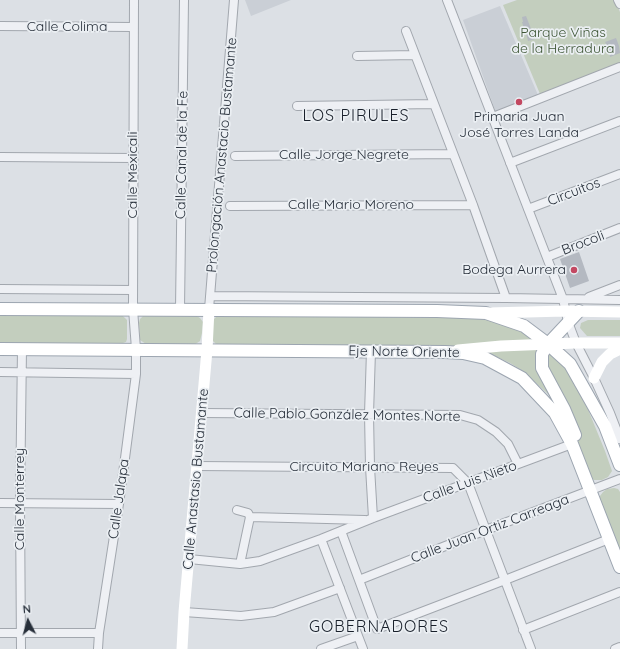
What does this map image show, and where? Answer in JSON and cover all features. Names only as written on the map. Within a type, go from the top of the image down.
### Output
[{"type":"main road","points":[[0,309],[209,309],[437,311],[486,313],[524,326],[548,344],[570,364],[605,426],[620,465]]},
{"type":"main road","points":[[572,444],[575,435],[564,409],[542,368],[542,354],[566,317],[579,311]]},
{"type":"main road","name":"Eje Norte Oriente","points":[[0,349],[463,352],[485,358],[522,378],[555,413],[572,444],[620,567]]},
{"type":"main road","points":[[595,407],[610,414]]},
{"type":"street","name":"Calle Mexicali","points":[[134,0],[133,309],[136,349]]},
{"type":"street","name":"Calle Canal de la Fe","points":[[180,309],[184,0]]},
{"type":"street","name":"Prolongación Anastacio Bustamante","points":[[209,309],[234,0]]},
{"type":"street","points":[[448,0],[563,299],[566,317],[576,343],[594,378],[620,439]]},
{"type":"street","points":[[618,0],[620,4]]},
{"type":"street","name":"Calle Colima","points":[[0,26],[134,27]]},
{"type":"street","points":[[406,31],[454,154],[506,298]]},
{"type":"street","points":[[356,56],[415,55]]},
{"type":"street","points":[[493,117],[620,67]]},
{"type":"street","points":[[297,106],[434,104]]},
{"type":"street","points":[[510,163],[620,121]]},
{"type":"street","name":"Calle Jorge Negrete","points":[[234,156],[454,154]]},
{"type":"street","points":[[0,157],[133,158]]},
{"type":"street","name":"Circuitos","points":[[528,209],[620,174]]},
{"type":"street","name":"Calle Mario Moreno","points":[[230,206],[473,205]]},
{"type":"street","name":"Brocoli","points":[[547,257],[620,228]]},
{"type":"street","points":[[584,299],[620,285]]},
{"type":"street","points":[[0,289],[133,290]]},
{"type":"street","points":[[210,296],[620,300]]},
{"type":"street","name":"Calle Anastasio Bustamante","points":[[182,649],[202,413],[209,309]]},
{"type":"street","points":[[579,311],[620,312]]},
{"type":"street","points":[[486,313],[566,317]]},
{"type":"street","points":[[445,352],[501,346],[620,343]]},
{"type":"street","points":[[594,378],[602,362],[610,354],[620,348]]},
{"type":"street","name":"Calle Monterrey","points":[[21,649],[20,504],[22,349]]},
{"type":"street","name":"Calle Jalapa","points":[[98,649],[136,374],[136,349]]},
{"type":"street","points":[[371,351],[369,414],[371,519]]},
{"type":"street","points":[[0,372],[136,374]]},
{"type":"street","name":"Calle Pablo González Montes Norte","points":[[202,413],[460,416],[478,420],[496,432],[508,444],[518,464]]},
{"type":"street","name":"Calle Luis Nieto","points":[[189,559],[240,564],[260,561],[572,444]]},
{"type":"street","name":"Circuito Mariano Reyes","points":[[197,466],[453,468],[468,483],[531,649]]},
{"type":"street","name":"Calle Juan Ortiz Carreaga","points":[[360,580],[620,479]]},
{"type":"street","points":[[0,503],[119,504]]},
{"type":"street","points":[[237,510],[248,513],[250,517],[240,564]]},
{"type":"street","name":"Calle Luis Nieto","points":[[250,517],[371,519]]},
{"type":"street","points":[[341,531],[377,629],[609,539]]},
{"type":"street","points":[[321,539],[363,649]]},
{"type":"street","points":[[184,612],[241,616],[274,612],[340,588]]},
{"type":"street","points":[[524,630],[620,592]]},
{"type":"street","points":[[0,633],[99,633]]},
{"type":"street","points":[[321,649],[358,636]]},
{"type":"street","points":[[615,649],[620,647]]},
{"type":"shaded area","points":[[245,0],[291,0],[251,16]]},
{"type":"shaded area","points":[[500,6],[538,95],[496,113],[463,20]]},
{"type":"green space","name":"Parque Viñas de la Herradura","points":[[517,0],[615,0],[620,12],[620,63],[540,94],[503,5]]},
{"type":"green space","points":[[0,315],[122,315],[127,320],[127,339],[126,342],[120,344],[0,344]]},
{"type":"green space","points":[[195,315],[203,322],[200,341],[194,345],[146,344],[140,340],[139,323],[143,316]]},
{"type":"green space","points":[[217,316],[484,319],[495,321],[518,330],[527,335],[559,360],[570,374],[587,407],[612,471],[608,477],[602,480],[594,480],[591,477],[559,407],[547,393],[523,371],[495,356],[456,346],[216,344],[212,340],[212,321]]},
{"type":"green space","points":[[588,320],[620,320],[620,336],[587,336],[580,328],[581,323]]},
{"type":"green space","points":[[607,489],[618,489],[620,492],[620,555],[599,500],[603,492]]},
{"type":"building","points":[[526,16],[535,39],[528,41],[522,22],[522,17]]},
{"type":"building","points":[[616,38],[620,53],[610,57],[609,49],[605,42]]},
{"type":"building","name":"Bodega Aurrera","points":[[579,252],[589,281],[570,288],[560,259]]},
{"type":"place","name":"Primaria Juan José Torres Landa","points":[[519,102]]},
{"type":"place","name":"Bodega Aurrera","points":[[574,270]]},
{"type":"district","name":"LOS PIRULES","points":[[356,116]]},
{"type":"district","name":"GOBERNADORES","points":[[379,627]]}]
